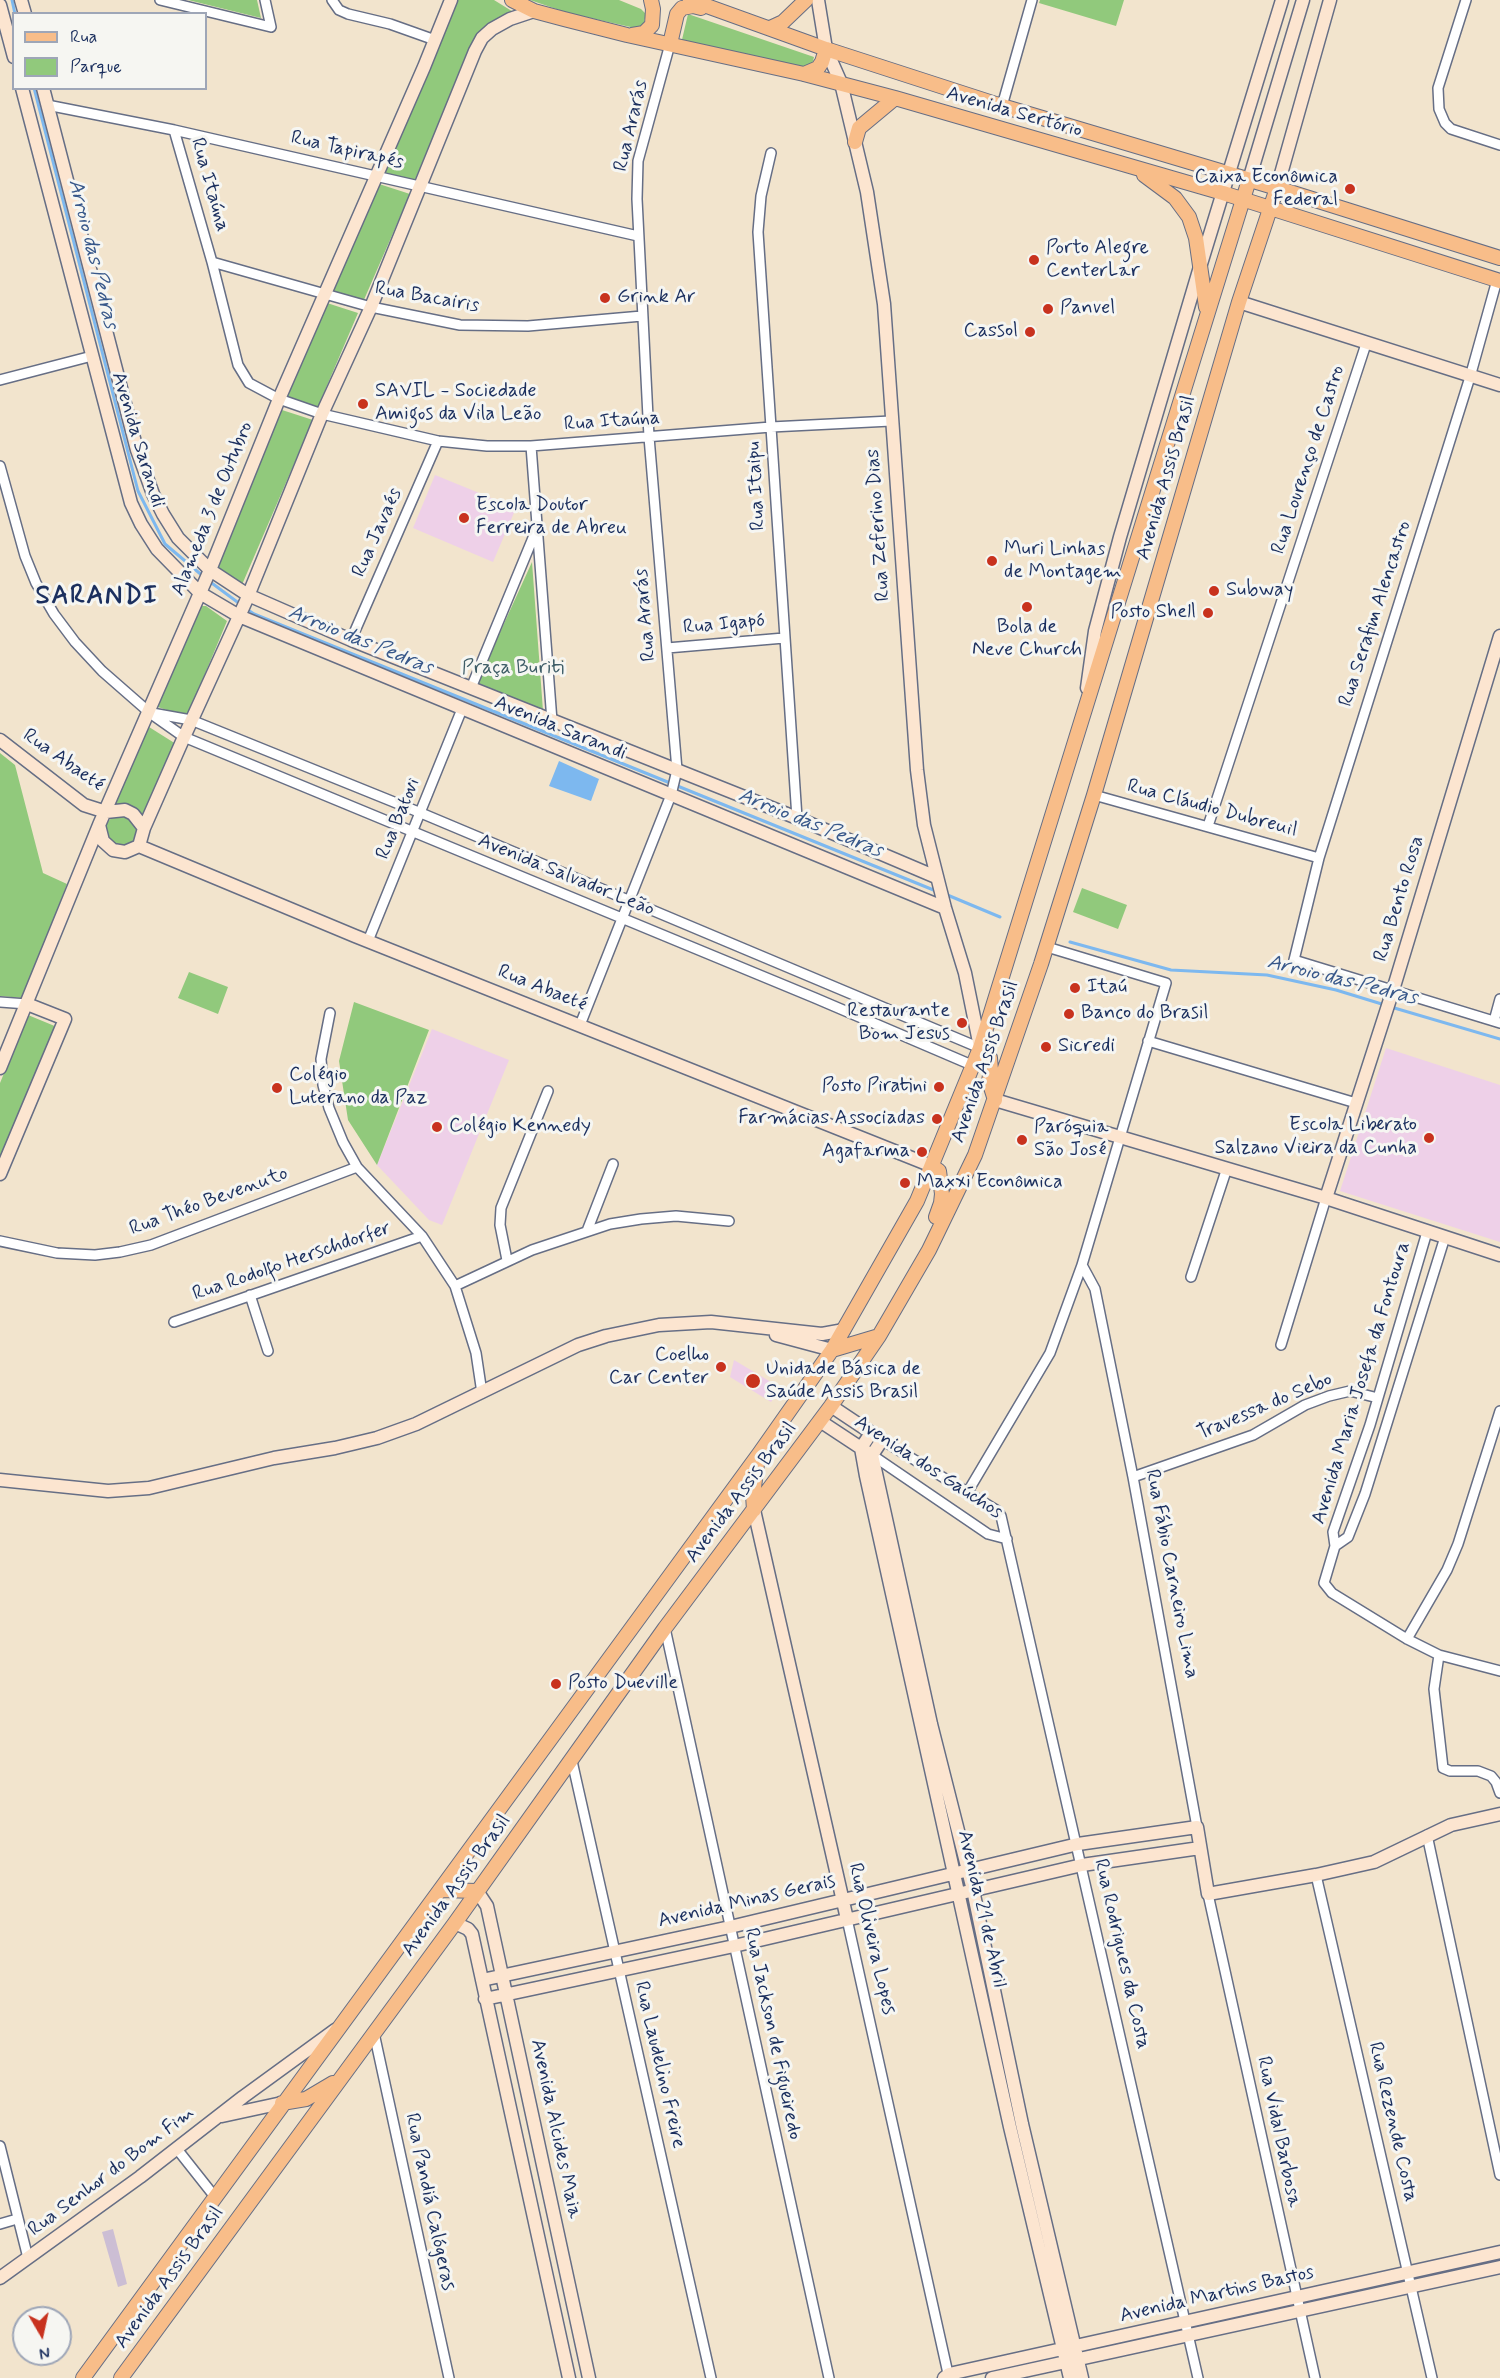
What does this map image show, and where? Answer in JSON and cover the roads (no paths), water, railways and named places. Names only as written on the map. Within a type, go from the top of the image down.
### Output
[{"type":"main road","name":"Avenida Sertório","points":[[512,0],[534,11],[627,35],[804,74],[895,98],[1243,199],[1498,281]]},
{"type":"main road","points":[[627,35],[644,33],[652,25],[651,0]]},
{"type":"main road","name":"Avenida Sertório","points":[[690,0],[1002,106],[1277,188],[1500,258]]},
{"type":"main road","points":[[770,28],[783,22],[806,0]]},
{"type":"main road","points":[[670,44],[678,14],[687,6],[735,15]]},
{"type":"main road","points":[[804,74],[818,68],[826,48]]},
{"type":"main road","points":[[855,142],[859,128],[895,98]]},
{"type":"main road","points":[[1137,170],[1175,198],[1189,217],[1197,238],[1207,312]]},
{"type":"main road","name":"Avenida Assis Brasil","points":[[83,2378],[759,1454],[832,1350],[917,1201],[980,1048],[1249,180]]},
{"type":"main road","name":"Avenida Assis Brasil","points":[[121,2378],[455,1923],[665,1628],[831,1406],[879,1336],[929,1250],[975,1155],[1047,947],[1239,302],[1277,188]]},
{"type":"main road","points":[[980,1048],[990,1058],[992,1070],[990,1082],[995,1100]]},
{"type":"main road","points":[[929,1250],[929,1233],[941,1203],[942,1194],[939,1171],[932,1166]]},
{"type":"main road","points":[[832,1350],[879,1336]]},
{"type":"main road","points":[[754,1510],[753,1495],[759,1454]]},
{"type":"main road","points":[[441,1890],[477,1891]]},
{"type":"main road","points":[[282,2103],[306,2099],[339,2079]]},
{"type":"street","points":[[160,0],[272,27],[265,0]]},
{"type":"street","points":[[332,0],[339,10],[348,14],[390,24],[435,40]]},
{"type":"street","name":"Alameda 3 de Outubro","points":[[0,1068],[99,825],[150,712],[279,399],[451,0]]},
{"type":"street","name":"Rua Zeferino Dias","points":[[818,0],[826,48],[841,83],[867,192],[884,304],[916,770],[924,825],[937,881],[966,973],[980,1048]]},
{"type":"street","points":[[1002,106],[1032,0]]},
{"type":"street","name":"Avenida Assis Brasil","points":[[1083,718],[1095,631],[1200,267],[1282,0]]},
{"type":"street","name":"Avenida Assis Brasil","points":[[1249,180],[1303,0]]},
{"type":"street","name":"Avenida Assis Brasil","points":[[1277,188],[1330,0]]},
{"type":"street","points":[[1466,0],[1438,88],[1438,109],[1451,129],[1500,144]]},
{"type":"street","points":[[0,5],[12,50]]},
{"type":"street","points":[[99,825],[103,842],[112,850],[125,852],[139,846],[144,828],[191,720],[247,598],[322,414],[371,307],[418,186],[482,38],[492,29],[534,11]]},
{"type":"street","name":"Rua Ararás","points":[[580,1025],[672,791],[676,773],[649,437],[638,236],[638,161],[670,44]]},
{"type":"street","name":"Avenida Sarandi","points":[[23,90],[132,503],[141,524],[157,549],[201,591],[239,615],[462,709],[672,791],[944,905]]},
{"type":"street","name":"Avenida Sarandi","points":[[43,90],[141,461],[153,494],[178,538],[209,572],[247,598],[676,773],[797,818],[937,881]]},
{"type":"street","name":"Rua Tapirapés","points":[[47,105],[174,130],[638,236]]},
{"type":"street","name":"Rua Itaúna","points":[[174,130],[212,262],[233,352],[242,375],[249,383],[279,399],[322,414],[438,441],[487,446],[531,446],[771,427],[891,421]]},
{"type":"street","name":"Rua Itaipu","points":[[771,153],[758,214],[797,818]]},
{"type":"street","name":"Rua Bacairis","points":[[212,262],[371,307],[460,325],[528,326],[642,316]]},
{"type":"street","name":"Rua Serafim Alencastro","points":[[1392,992],[1294,960],[1320,858],[1498,281]]},
{"type":"street","points":[[1239,302],[1500,385]]},
{"type":"street","name":"Rua Lourenço de Castro","points":[[1208,826],[1366,344]]},
{"type":"street","points":[[0,380],[92,356]]},
{"type":"street","name":"Rua Javaés","points":[[351,640],[438,441]]},
{"type":"street","points":[[531,446],[552,721]]},
{"type":"street","name":"Avenida Salvador Leão","points":[[0,466],[25,556],[36,583],[54,614],[75,642],[102,670],[150,712],[184,737],[974,1066]]},
{"type":"street","points":[[471,688],[536,531]]},
{"type":"street","name":"Rua Bento Rosa","points":[[1281,1345],[1392,992],[1500,636]]},
{"type":"street","name":"Rua Igapó","points":[[667,648],[784,639]]},
{"type":"street","name":"Rua Batovi","points":[[368,941],[462,709]]},
{"type":"street","name":"Avenida Salvador Leão","points":[[150,712],[191,720],[421,813],[980,1048]]},
{"type":"street","name":"Rua Abaeté","points":[[0,740],[84,805],[106,812]]},
{"type":"street","name":"Rua Cláudio Dubreuil","points":[[1094,795],[1320,858]]},
{"type":"street","points":[[106,812],[125,810],[133,814],[144,828]]},
{"type":"street","name":"Rua Abaeté","points":[[139,846],[368,941],[932,1166]]},
{"type":"street","points":[[89,850],[108,847]]},
{"type":"street","points":[[967,1493],[1050,1353],[1082,1265],[1166,983],[1047,947]]},
{"type":"street","points":[[815,998],[822,980]]},
{"type":"street","points":[[1392,992],[1497,1022],[1500,999]]},
{"type":"street","points":[[0,1002],[27,1004],[65,1018],[0,1174]]},
{"type":"street","points":[[330,1013],[322,1046],[323,1085],[333,1119],[357,1167],[422,1236],[455,1286],[476,1353],[482,1393]]},
{"type":"street","points":[[1148,1041],[1356,1103]]},
{"type":"street","points":[[507,1260],[500,1225],[501,1208],[548,1091]]},
{"type":"street","points":[[995,1100],[1326,1198],[1500,1255]]},
{"type":"street","points":[[587,1231],[613,1164]]},
{"type":"street","name":"Rua Théo Bevenuto","points":[[0,1241],[57,1253],[95,1255],[120,1252],[151,1245],[357,1167]]},
{"type":"street","points":[[1191,1277],[1227,1168]]},
{"type":"street","points":[[455,1286],[507,1260],[587,1231],[641,1219],[676,1216],[729,1221]]},
{"type":"street","name":"Avenida Maria Josefa da Fontoura","points":[[1407,1639],[1332,1593],[1325,1586],[1324,1581],[1335,1546],[1333,1532],[1350,1489],[1427,1232]]},
{"type":"street","name":"Rua Rodolfo Herschdorfer","points":[[174,1322],[422,1236]]},
{"type":"street","name":"Avenida Maria Josefa da Fontoura","points":[[1335,1546],[1348,1537],[1365,1494],[1387,1430],[1445,1237]]},
{"type":"street","name":"Rua Fábio Carneiro Lima","points":[[1082,1265],[1095,1289],[1133,1477],[1208,1894]]},
{"type":"street","points":[[250,1295],[268,1351]]},
{"type":"street","points":[[0,1480],[108,1491],[149,1488],[274,1458],[335,1448],[377,1438],[416,1424],[578,1345],[606,1336],[658,1325],[689,1322],[822,1334],[844,1330]]},
{"type":"street","points":[[740,1325],[832,1350]]},
{"type":"street","name":"Travessa do Sebo","points":[[1133,1477],[1253,1435],[1305,1405],[1329,1396],[1350,1391],[1378,1398]]},
{"type":"street","name":"Avenida dos Gaúchos","points":[[820,1421],[988,1534],[1007,1539],[998,1511],[831,1406]]},
{"type":"street","points":[[1500,1411],[1458,1544],[1447,1570],[1407,1639],[1440,1654],[1500,1671]]},
{"type":"street","points":[[1370,1425],[1387,1430]]},
{"type":"street","points":[[861,1448],[871,1433]]},
{"type":"street","points":[[872,1455],[882,1440]]},
{"type":"street","name":"Avenida 21 de Abril","points":[[861,1448],[909,1647]]},
{"type":"street","name":"Avenida 21 de Abril","points":[[872,1455],[953,1875],[1072,2362],[1082,2378]]},
{"type":"street","points":[[1350,1489],[1365,1494]]},
{"type":"street","name":"Rua Oliveira Lopes","points":[[754,1510],[843,1901],[947,2377]]},
{"type":"street","name":"Rua Rodrigues da Costa","points":[[1007,1539],[1198,2378]]},
{"type":"street","name":"Rua Jackson de Figueiredo","points":[[665,1628],[829,2378]]},
{"type":"street","points":[[1440,1654],[1434,1689],[1443,1768],[1450,1772],[1478,1771],[1491,1776],[1500,1793]]},
{"type":"street","name":"Avenida 21 de Abril","points":[[925,1725],[973,1890],[1016,2126]]},
{"type":"street","name":"Rua Laudelino Freire","points":[[572,1761],[711,2378]]},
{"type":"street","points":[[1208,1894],[1316,1875],[1380,1859],[1451,1825],[1500,1814]]},
{"type":"street","name":"Avenida Minas Gerais","points":[[482,1980],[730,1927],[1078,1845],[1197,1827]]},
{"type":"street","points":[[1427,1835],[1500,2175]]},
{"type":"street","name":"Avenida Minas Gerais","points":[[485,1999],[734,1946],[1082,1865],[1200,1848]]},
{"type":"street","name":"Rua Rezende Costa","points":[[1316,1875],[1432,2378]]},
{"type":"street","name":"Avenida Alcides Maia","points":[[477,1891],[487,1906],[589,2378]]},
{"type":"street","name":"Rua Vidal Barbosa","points":[[1208,1894],[1315,2378]]},
{"type":"street","name":"Avenida Alcides Maia","points":[[455,1923],[468,1929],[472,1934],[569,2378]]},
{"type":"street","name":"Rua Senhor do Bom Fim","points":[[0,2278],[341,2026]]},
{"type":"street","name":"Rua Pandiá Calógeras","points":[[374,2033],[449,2378]]},
{"type":"street","name":"Rua Senhor do Bom Fim","points":[[218,2117],[282,2103]]},
{"type":"street","points":[[0,2146],[28,2258]]},
{"type":"street","points":[[177,2149],[215,2197]]},
{"type":"street","points":[[0,2224],[17,2219]]},
{"type":"street","name":"Avenida Martins Bastos","points":[[947,2377],[1500,2252]]},
{"type":"street","name":"Avenida Martins Bastos","points":[[992,2378],[1189,2337],[1300,2310],[1411,2288],[1500,2267]]},
{"type":"street","name":"Avenida 21 de Abril","points":[[1070,2378],[1072,2362]]},
{"type":"water","points":[[559,761],[599,779],[591,801],[549,786]]},
{"type":"waterway","name":"Arroio das Pedras","points":[[12,0],[15,12]]},
{"type":"waterway","name":"Arroio das Pedras","points":[[35,90],[138,491],[165,544],[204,577]]},
{"type":"waterway","name":"Arroio das Pedras","points":[[209,581],[240,604]]},
{"type":"waterway","name":"Arroio das Pedras","points":[[245,608],[254,614],[936,891]]},
{"type":"waterway","name":"Arroio das Pedras","points":[[945,894],[1000,917]]},
{"type":"waterway","name":"Arroio das Pedras","points":[[1070,942],[1171,970],[1267,975],[1336,990],[1385,1005]]},
{"type":"waterway","name":"Arroio das Pedras","points":[[1391,1007],[1500,1039]]},
{"type":"place","name":"Caixa Econômica Federal","points":[[1350,189]]},
{"type":"place","name":"Porto Alegre CenterLar","points":[[1034,260]]},
{"type":"place","name":"Grink Ar","points":[[605,298]]},
{"type":"place","name":"Panvel","points":[[1048,309]]},
{"type":"place","name":"Cassol","points":[[1030,332]]},
{"type":"place","name":"SAVIL - Sociedade Amigos da Vila Leão","points":[[363,404]]},
{"type":"place","name":"Escola Doutor Ferreira de Abreu","points":[[464,518]]},
{"type":"place","name":"Muri Linhas de Montagem","points":[[992,561]]},
{"type":"place","name":"Subway","points":[[1214,591]]},
{"type":"place","name":"Bola de Neve Church","points":[[1027,607]]},
{"type":"place","name":"Posto Shell","points":[[1208,613]]},
{"type":"place","name":"Itaú","points":[[1075,988]]},
{"type":"place","name":"Banco do Brasil","points":[[1069,1014]]},
{"type":"place","name":"Restaurante Bom Jesus","points":[[962,1023]]},
{"type":"place","name":"Sicredi","points":[[1046,1047]]},
{"type":"place","name":"Posto Piratini","points":[[939,1087]]},
{"type":"place","name":"Colégio Luterano da Paz","points":[[277,1088]]},
{"type":"place","name":"Farmácias Associadas","points":[[937,1119]]},
{"type":"place","name":"Colégio Kennedy","points":[[437,1127]]},
{"type":"place","name":"Escola Liberato Salzano Vieira da Cunha","points":[[1429,1138]]},
{"type":"place","name":"Paróquia São José","points":[[1022,1140]]},
{"type":"place","name":"Agafarma","points":[[922,1152]]},
{"type":"place","name":"Maxxi Econômica","points":[[905,1183]]},
{"type":"place","name":"Coelho Car Center","points":[[721,1367]]},
{"type":"place","name":"Unidade Básica de Saúde Assis Brasil","points":[[753,1381]]},
{"type":"place","name":"Posto Dueville","points":[[556,1684]]},
{"type":"district","name":"SARANDI","points":[[97,598]]},
{"type":"park label","name":"Praça Buriti","points":[[513,669]]}]
